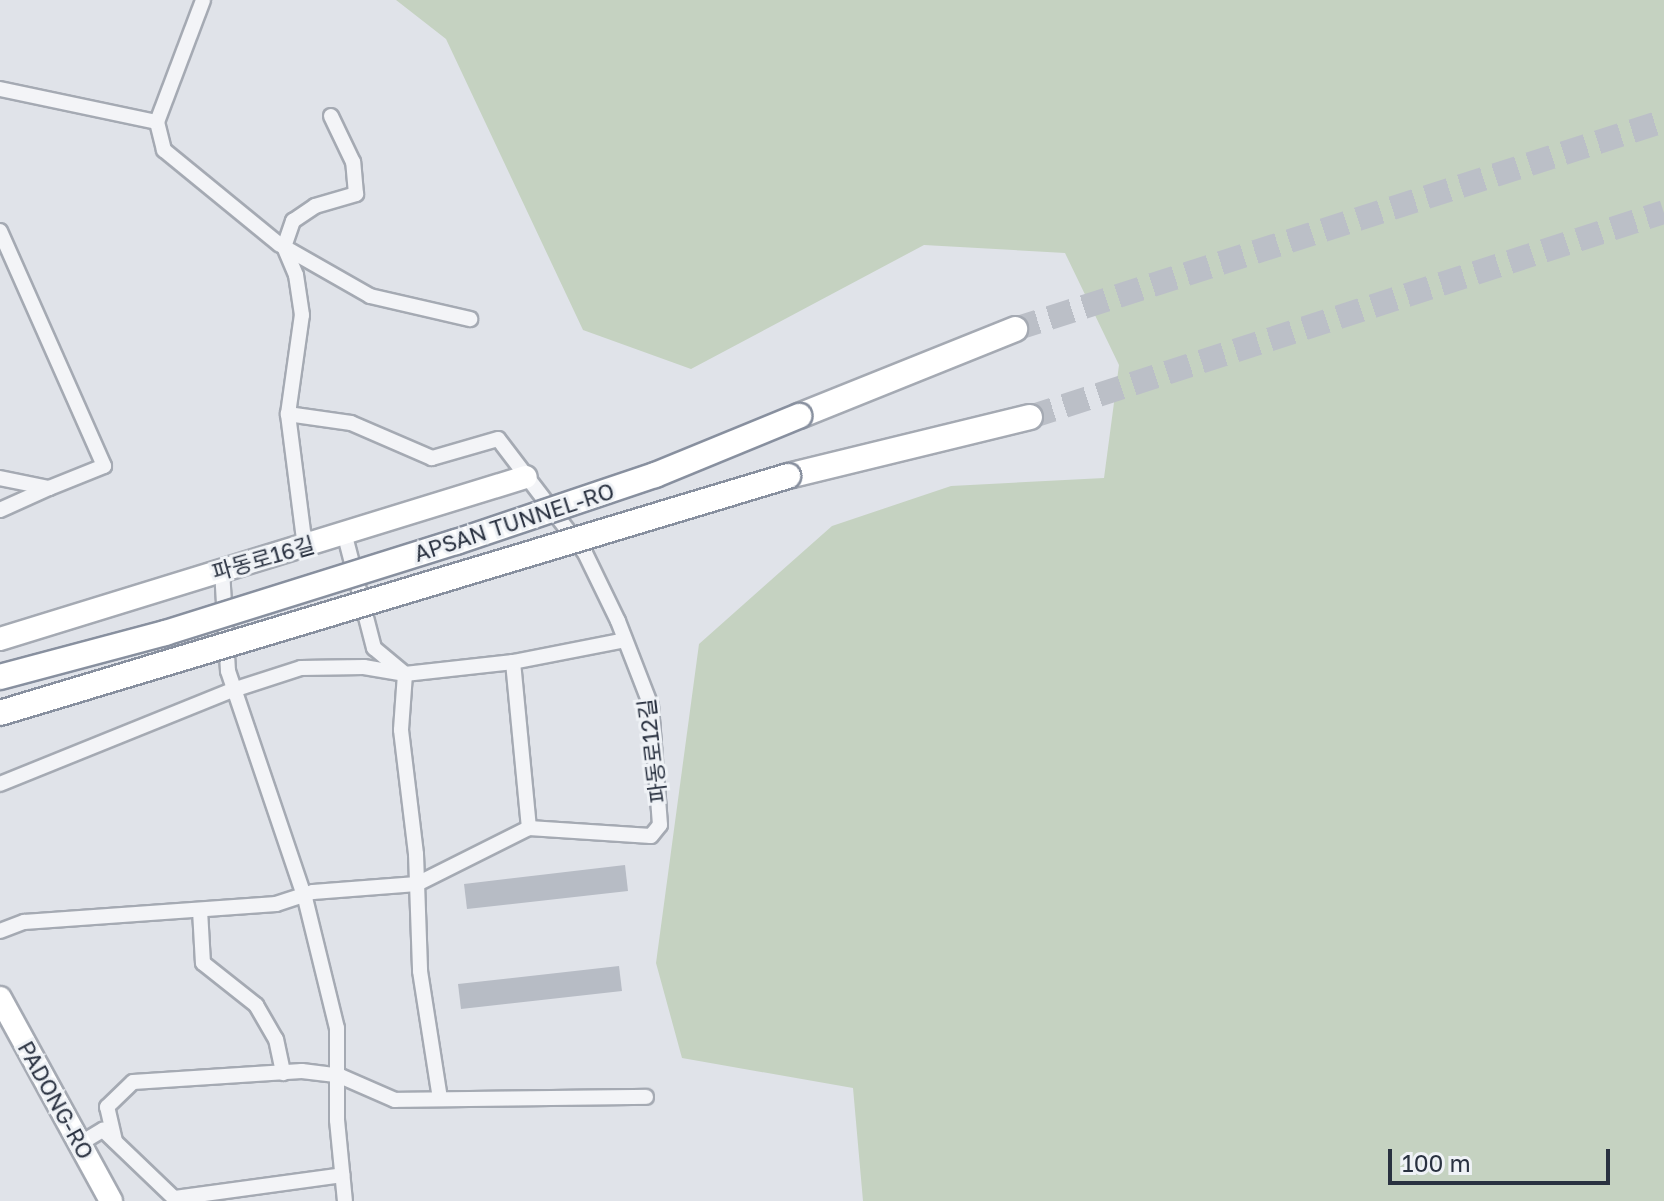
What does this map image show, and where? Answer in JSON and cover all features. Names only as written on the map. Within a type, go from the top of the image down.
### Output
[{"type":"highway","name":"APSAN TUNNEL-RO","points":[[0,677],[165,633],[655,475],[1015,329]]},
{"type":"highway","name":"APSAN TUNNEL-RO","points":[[0,713],[788,476],[1030,417]]},
{"type":"main road","name":"파동로16길","points":[[305,547],[526,477]]},
{"type":"main road","name":"파동로16길","points":[[0,639],[222,570]]},
{"type":"main road","name":"PADONG-RO","points":[[0,998],[111,1201]]},
{"type":"street","points":[[203,0],[157,122],[164,150],[284,247],[370,296],[470,319]]},
{"type":"street","points":[[0,89],[157,122]]},
{"type":"street","points":[[305,547],[288,414],[302,315],[296,275],[284,247],[293,221],[315,206],[356,194],[353,162],[331,116]]},
{"type":"street","points":[[0,231],[104,466],[0,510]]},
{"type":"street","name":"파동로12길","points":[[288,414],[351,423],[432,458],[498,439],[585,553],[651,706],[660,825],[651,836],[529,828]]},
{"type":"street","points":[[0,478],[49,488]]},
{"type":"street","points":[[345,1201],[337,1120],[340,1076],[337,1028],[305,898],[233,690],[222,570],[345,536],[374,648],[405,674]]},
{"type":"street","points":[[0,624],[23,632]]},
{"type":"street","points":[[0,784],[233,690],[301,668],[364,667],[405,674],[513,662],[625,640]]},
{"type":"street","points":[[0,931],[24,922],[200,910],[305,898],[313,892],[417,884],[529,828],[513,662]]},
{"type":"street","points":[[405,674],[401,730],[417,884],[420,971],[440,1098]]},
{"type":"street","points":[[200,910],[203,963],[256,1005],[276,1039],[283,1073]]},
{"type":"street","points":[[115,1141],[107,1107],[133,1082],[283,1073],[340,1076],[395,1100],[646,1097]]},
{"type":"street","points":[[81,1143],[103,1130],[176,1200],[342,1175]]},
{"type":"green space","points":[[396,0],[1664,0],[1664,1201],[863,1201],[853,1088],[682,1058],[656,963],[699,644],[832,526],[951,486],[1104,478],[1119,365],[1065,253],[924,245],[691,369],[583,330],[446,39]]},
{"type":"building","points":[[625,865],[628,891],[467,909],[464,884]]},
{"type":"building","points":[[619,966],[622,991],[461,1009],[458,984]]},
{"type":"tunnel","points":[[1015,329],[1664,121]]},
{"type":"tunnel","points":[[1030,417],[1664,212]]}]
